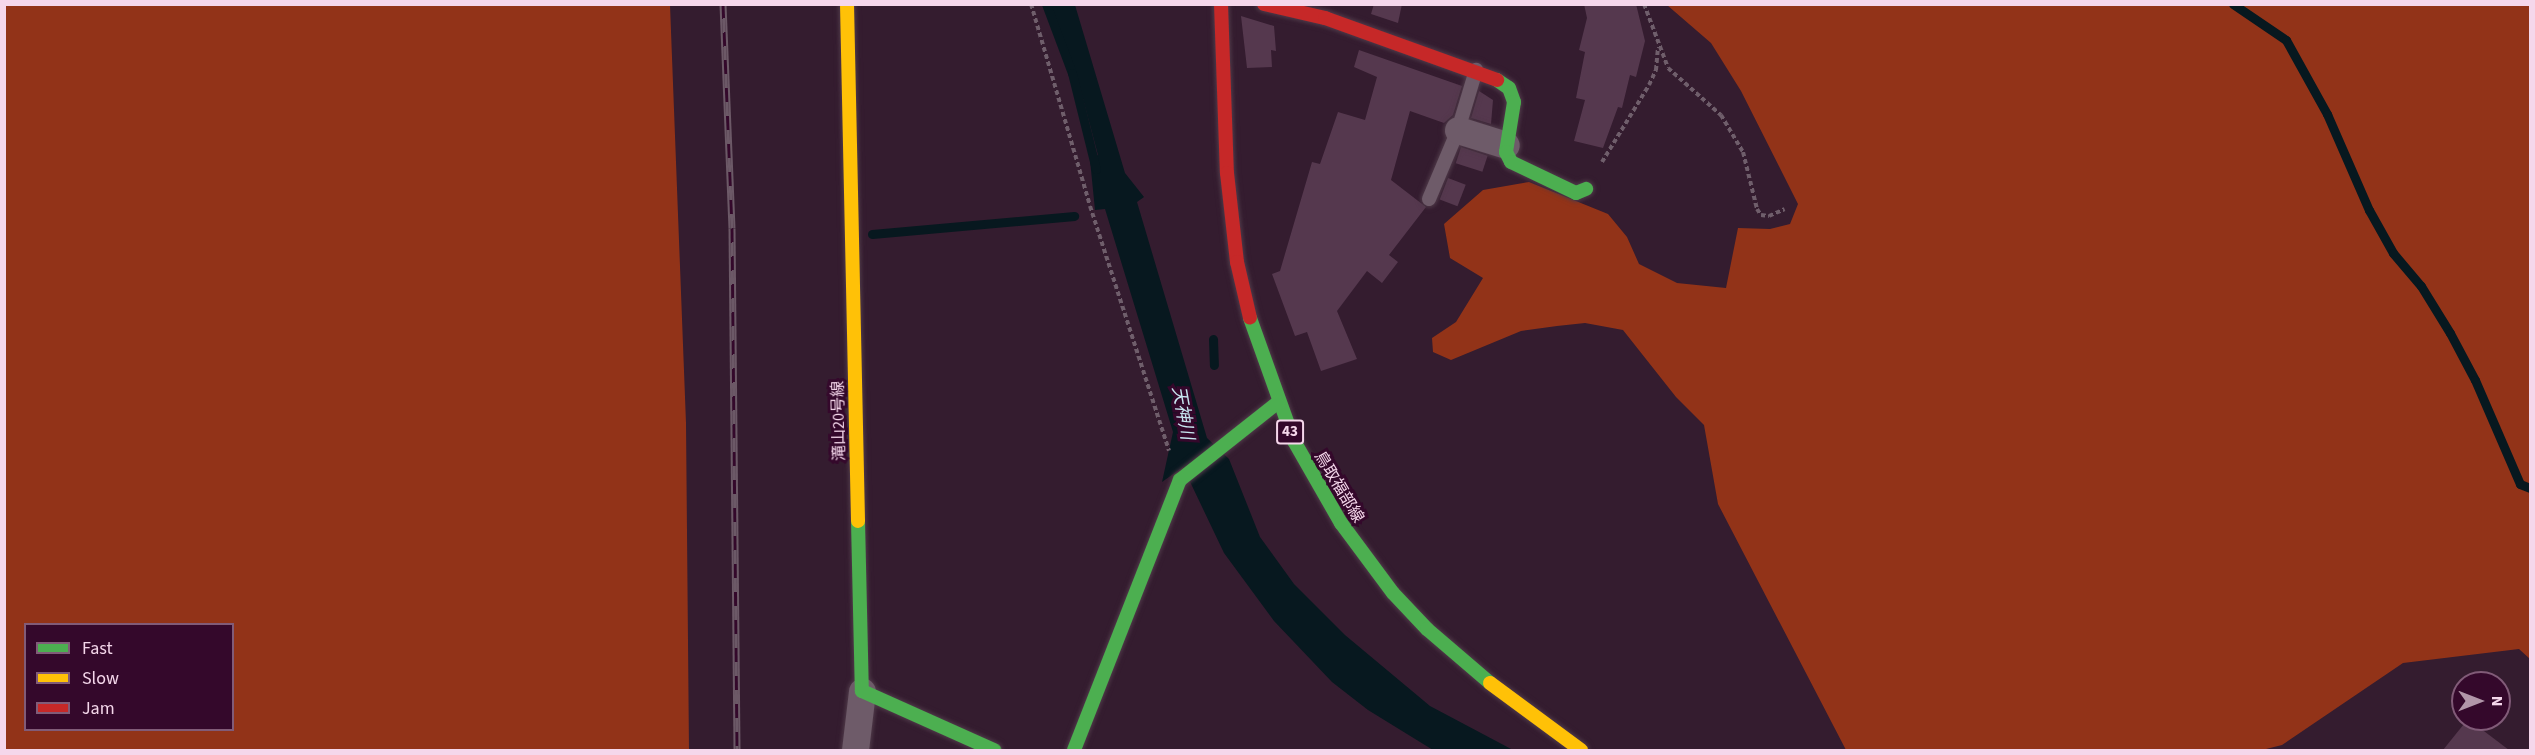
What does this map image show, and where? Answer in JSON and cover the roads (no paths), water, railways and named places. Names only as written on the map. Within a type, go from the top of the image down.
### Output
[{"type":"street","name":"滝山20号線","points":[[847,4],[862,691]]},
{"type":"street","name":"鳥取福部線","points":[[1221,4],[1230,216],[1246,304],[1277,403],[1315,482],[1365,559],[1393,593],[1509,699],[1581,750]]},
{"type":"street","points":[[1264,4],[1325,18],[1476,70],[1509,88],[1514,102],[1506,145],[1511,162],[1576,193],[1586,189]]},
{"type":"street","points":[[1458,130],[1506,145]]},
{"type":"street","points":[[1074,750],[1182,477],[1277,403]]},
{"type":"street","points":[[855,750],[862,691],[994,750]]},
{"type":"lane","points":[[1429,199],[1458,130],[1476,70]]},
{"type":"water","name":"天神川","points":[[1051,5],[1075,5],[1125,173],[1144,197],[1137,202],[1207,438],[1229,459],[1260,537],[1294,584],[1345,635],[1430,706],[1513,750],[1433,750],[1368,710],[1332,682],[1274,621],[1224,553],[1183,467],[1162,482],[1173,432],[1105,209],[1095,210],[1090,160],[1098,155],[1077,76]]},
{"type":"waterway","points":[[1046,4],[1072,73],[1096,169]]},
{"type":"waterway","points":[[2233,4],[2286,40],[2327,114],[2369,210],[2393,253],[2421,286],[2450,333],[2475,380],[2520,484],[2530,488]]},
{"type":"waterway","points":[[872,234],[1074,216]]},
{"type":"waterway","points":[[1213,339],[1214,365]]},
{"type":"railway","points":[[723,4],[732,228],[737,750]]}]
